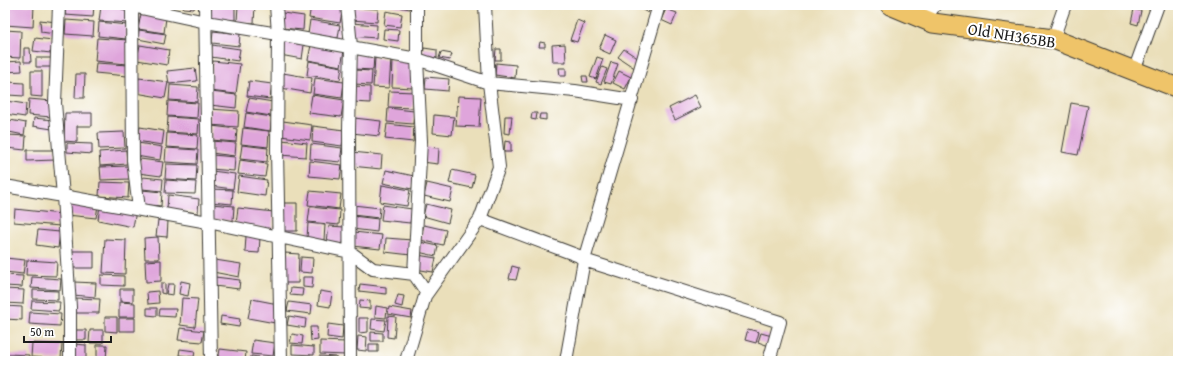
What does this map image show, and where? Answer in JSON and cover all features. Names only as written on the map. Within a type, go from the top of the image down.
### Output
[{"type":"main road","name":"Old NH365BB","points":[[890,5],[930,12],[933,22],[1053,39],[1178,88]]},
{"type":"street","points":[[59,5],[55,103],[70,307],[70,361]]},
{"type":"street","points":[[139,210],[133,160],[130,5],[206,22],[352,46],[418,59],[489,83],[575,91],[632,100]]},
{"type":"street","points":[[205,5],[211,361]]},
{"type":"street","points":[[276,5],[278,34],[278,238],[281,361]]},
{"type":"street","points":[[347,5],[352,46],[349,129],[350,361]]},
{"type":"street","points":[[417,5],[421,141],[414,274],[428,293]]},
{"type":"street","points":[[406,361],[428,293],[480,219],[499,167],[489,83],[485,5]]},
{"type":"street","points":[[566,361],[584,260],[659,5]]},
{"type":"street","points":[[1053,39],[1065,5]]},
{"type":"street","points":[[1134,71],[1158,5]]},
{"type":"street","points":[[5,186],[208,222],[350,252],[373,269],[414,274]]},
{"type":"street","points":[[480,219],[579,256],[584,260],[780,322],[769,361]]},
{"type":"building","points":[[5,5],[34,5],[33,27],[5,25]]},
{"type":"building","points":[[66,5],[94,5],[93,17],[65,15]]},
{"type":"building","points":[[184,5],[195,5],[194,9],[183,8]]},
{"type":"building","points":[[207,5],[235,5],[235,20],[207,20]]},
{"type":"building","points":[[238,5],[255,5],[254,23],[237,22]]},
{"type":"building","points":[[311,5],[343,7],[340,23],[309,18]]},
{"type":"building","points":[[388,5],[410,5],[410,9]]},
{"type":"building","points":[[634,5],[652,5],[648,13]]},
{"type":"building","points":[[101,6],[129,8],[128,23],[99,21]]},
{"type":"building","points":[[353,7],[378,9],[377,22],[352,20]]},
{"type":"building","points":[[666,9],[677,13],[672,25],[661,20]]},
{"type":"building","points":[[1134,9],[1141,11],[1138,25],[1131,23]]},
{"type":"building","points":[[386,11],[402,14],[400,27],[384,25]]},
{"type":"building","points":[[283,13],[304,16],[303,30],[281,28]]},
{"type":"building","points":[[141,14],[166,18],[164,33],[138,29]]},
{"type":"building","points":[[40,20],[56,22],[55,34],[41,32]]},
{"type":"building","points":[[66,20],[94,22],[93,36],[65,34]]},
{"type":"building","points":[[310,20],[340,25],[338,38],[308,34]]},
{"type":"building","points":[[577,20],[584,23],[577,42],[570,40]]},
{"type":"building","points":[[99,22],[127,25],[126,39],[98,36]]},
{"type":"building","points":[[352,23],[377,25],[376,38],[351,36]]},
{"type":"building","points":[[384,29],[399,30],[398,41],[383,39]]},
{"type":"building","points":[[5,30],[21,31],[20,58],[5,57]]},
{"type":"building","points":[[139,30],[166,34],[164,44],[138,39]]},
{"type":"building","points":[[213,31],[240,34],[239,46],[212,43]]},
{"type":"building","points":[[605,35],[616,40],[610,54],[599,49]]},
{"type":"building","points":[[35,38],[53,40],[51,53],[33,51]]},
{"type":"building","points":[[97,38],[128,40],[127,64],[95,61]]},
{"type":"building","points":[[283,41],[304,45],[302,59],[280,55]]},
{"type":"building","points":[[540,42],[545,43],[545,47],[539,47]]},
{"type":"building","points":[[565,44],[566,62],[553,62],[552,45]]},
{"type":"building","points":[[140,45],[169,50],[167,65],[137,60]]},
{"type":"building","points":[[212,45],[240,49],[238,61],[211,57]]},
{"type":"building","points":[[311,45],[344,51],[341,66],[308,60]]},
{"type":"building","points":[[24,48],[30,48],[31,62],[24,62]]},
{"type":"building","points":[[424,48],[437,50],[437,58],[423,56]]},
{"type":"building","points":[[496,49],[501,49],[501,60],[495,60]]},
{"type":"building","points":[[624,49],[642,61],[636,69],[618,57]]},
{"type":"building","points":[[441,52],[452,54],[450,60],[439,58]]},
{"type":"building","points":[[355,54],[374,56],[373,70],[354,69]]},
{"type":"building","points":[[597,57],[603,59],[596,79],[590,77]]},
{"type":"building","points":[[36,58],[52,58],[52,67],[36,67]]},
{"type":"building","points":[[375,58],[391,59],[389,88],[373,87]]},
{"type":"building","points":[[393,60],[415,62],[413,88],[392,87]]},
{"type":"building","points":[[21,61],[22,71],[5,72],[5,62]]},
{"type":"building","points":[[213,61],[240,64],[236,94],[209,91]]},
{"type":"building","points":[[309,61],[342,67],[340,80],[307,75]]},
{"type":"building","points":[[611,62],[618,64],[611,84],[604,82]]},
{"type":"building","points":[[96,63],[128,65],[127,76],[95,73]]},
{"type":"building","points":[[496,63],[516,65],[515,78],[495,75]]},
{"type":"building","points":[[602,67],[607,69],[601,84],[596,82]]},
{"type":"building","points":[[195,68],[197,81],[169,84],[167,71]]},
{"type":"building","points":[[559,68],[566,68],[566,76],[560,76]]},
{"type":"building","points":[[355,70],[372,71],[371,85],[354,84]]},
{"type":"building","points":[[31,71],[42,71],[42,97],[31,96]]},
{"type":"building","points":[[619,71],[631,77],[625,89],[613,83]]},
{"type":"building","points":[[283,73],[312,78],[310,93],[281,88]]},
{"type":"building","points":[[76,74],[85,74],[84,98],[75,98]]},
{"type":"building","points":[[582,76],[587,76],[588,82],[583,82]]},
{"type":"building","points":[[426,77],[449,79],[448,91],[425,89]]},
{"type":"building","points":[[139,78],[168,82],[165,98],[136,93]]},
{"type":"building","points":[[315,78],[344,82],[342,98],[313,94]]},
{"type":"building","points":[[249,81],[272,84],[270,99],[247,96]]},
{"type":"building","points":[[8,82],[24,83],[24,96],[8,95]]},
{"type":"building","points":[[170,85],[198,87],[197,102],[169,100]]},
{"type":"building","points":[[354,86],[370,87],[370,103],[353,102]]},
{"type":"building","points":[[389,91],[414,92],[413,108],[388,107]]},
{"type":"building","points":[[211,92],[237,95],[236,108],[210,105]]},
{"type":"building","points":[[312,95],[344,100],[341,117],[309,113]]},
{"type":"building","points":[[695,95],[701,107],[675,120],[669,108]]},
{"type":"building","points":[[458,96],[481,97],[479,127],[456,126]]},
{"type":"building","points":[[249,98],[273,102],[271,116],[246,112]]},
{"type":"building","points":[[29,99],[52,101],[51,117],[28,115]]},
{"type":"building","points":[[6,101],[26,104],[25,117],[5,114]]},
{"type":"building","points":[[168,101],[198,103],[197,118],[167,116]]},
{"type":"building","points":[[1071,103],[1088,106],[1078,155],[1062,152]]},
{"type":"building","points":[[388,108],[414,111],[413,124],[387,122]]},
{"type":"building","points":[[210,109],[239,111],[238,127],[209,125]]},
{"type":"building","points":[[65,113],[92,113],[92,126],[77,126],[77,142],[64,141]]},
{"type":"building","points":[[246,113],[272,117],[270,131],[244,127]]},
{"type":"building","points":[[532,113],[537,113],[536,120],[531,119]]},
{"type":"building","points":[[540,114],[546,114],[546,120],[539,119]]},
{"type":"building","points":[[434,115],[454,117],[452,135],[433,133]]},
{"type":"building","points":[[505,116],[512,116],[510,134],[504,133]]},
{"type":"building","points":[[168,117],[199,119],[198,134],[167,132]]},
{"type":"building","points":[[34,118],[53,120],[52,129],[33,126]]},
{"type":"building","points":[[354,118],[381,121],[379,136],[352,133]]},
{"type":"building","points":[[10,120],[26,123],[24,135],[9,132]]},
{"type":"building","points":[[283,121],[312,125],[310,140],[281,136]]},
{"type":"building","points":[[387,124],[414,127],[413,142],[385,139]]},
{"type":"building","points":[[212,126],[237,129],[236,142],[211,140]]},
{"type":"building","points":[[313,126],[344,130],[342,146],[312,142]]},
{"type":"building","points":[[140,127],[164,131],[162,145],[137,141]]},
{"type":"building","points":[[243,128],[269,131],[268,147],[241,144]]},
{"type":"building","points":[[124,132],[125,148],[99,149],[98,133]]},
{"type":"building","points":[[167,133],[198,135],[197,149],[166,147]]},
{"type":"building","points":[[8,135],[26,136],[25,150],[7,148]]},
{"type":"building","points":[[282,140],[307,143],[306,157],[280,155]]},
{"type":"building","points":[[212,141],[236,143],[235,156],[211,153]]},
{"type":"building","points":[[505,141],[511,142],[511,152],[504,152]]},
{"type":"building","points":[[67,143],[92,144],[92,154],[67,152]]},
{"type":"building","points":[[138,143],[162,147],[160,160],[136,156]]},
{"type":"building","points":[[311,144],[342,148],[340,162],[310,159]]},
{"type":"building","points":[[242,145],[268,148],[267,162],[240,159]]},
{"type":"building","points":[[424,147],[439,148],[438,164],[422,162]]},
{"type":"building","points":[[166,148],[198,150],[197,164],[165,162]]},
{"type":"building","points":[[27,150],[55,150],[55,160],[27,161]]},
{"type":"building","points":[[126,150],[127,164],[100,166],[99,152]]},
{"type":"building","points":[[352,152],[382,155],[381,169],[351,166]]},
{"type":"building","points":[[212,155],[235,157],[234,171],[211,169]]},
{"type":"building","points":[[140,159],[163,162],[161,176],[138,173]]},
{"type":"building","points":[[240,160],[267,164],[265,177],[238,174]]},
{"type":"building","points":[[310,161],[342,165],[340,179],[309,176]]},
{"type":"building","points":[[166,164],[197,165],[196,181],[165,179]]},
{"type":"building","points":[[129,166],[130,179],[101,180],[100,167]]},
{"type":"building","points":[[386,170],[414,176],[412,189],[383,183]]},
{"type":"building","points":[[452,170],[475,175],[472,188],[449,183]]},
{"type":"building","points":[[212,171],[235,174],[233,189],[210,186]]},
{"type":"building","points":[[239,176],[267,180],[265,196],[237,192]]},
{"type":"building","points":[[143,177],[163,179],[162,191],[142,189]]},
{"type":"building","points":[[166,180],[196,182],[195,194],[165,193]]},
{"type":"building","points":[[100,182],[129,183],[128,198],[99,196]]},
{"type":"building","points":[[427,183],[453,189],[450,202],[424,196]]},
{"type":"building","points":[[382,185],[410,190],[407,206],[380,202]]},
{"type":"building","points":[[211,189],[233,190],[232,204],[210,202]]},
{"type":"building","points":[[142,190],[162,192],[161,206],[141,204]]},
{"type":"building","points":[[310,191],[341,194],[339,209],[308,205]]},
{"type":"building","points":[[168,195],[199,199],[198,213],[167,209]]},
{"type":"building","points":[[69,201],[98,205],[96,218],[67,215]]},
{"type":"building","points":[[282,203],[297,203],[297,231],[281,231]]},
{"type":"building","points":[[211,204],[234,206],[233,221],[210,219]]},
{"type":"building","points":[[426,204],[451,210],[448,223],[423,216]]},
{"type":"building","points":[[100,205],[136,211],[133,227],[98,220]]},
{"type":"building","points":[[353,205],[380,208],[379,218],[352,215]]},
{"type":"building","points":[[383,205],[412,209],[410,223],[381,220]]},
{"type":"building","points":[[310,207],[340,210],[339,225],[308,222]]},
{"type":"building","points":[[238,208],[274,212],[272,229],[236,224]]},
{"type":"building","points":[[15,209],[61,214],[60,226],[14,222]]},
{"type":"building","points":[[353,216],[378,219],[377,232],[352,229]]},
{"type":"building","points":[[158,220],[168,221],[167,237],[156,236]]},
{"type":"building","points":[[308,223],[325,225],[324,240],[307,238]]},
{"type":"building","points":[[424,225],[446,230],[443,245],[420,240]]},
{"type":"building","points":[[329,226],[345,227],[343,244],[327,242]]},
{"type":"building","points":[[38,230],[60,232],[58,248],[36,245]]},
{"type":"building","points":[[354,232],[382,235],[380,249],[352,246]]},
{"type":"building","points":[[246,236],[260,237],[259,253],[245,252]]},
{"type":"building","points":[[158,237],[159,259],[145,259],[144,238]]},
{"type":"building","points":[[386,238],[412,240],[411,255],[385,252]]},
{"type":"building","points":[[105,239],[126,240],[125,274],[103,273]]},
{"type":"building","points":[[420,242],[438,246],[436,256],[418,252]]},
{"type":"building","points":[[70,251],[94,251],[94,268],[70,268]]},
{"type":"building","points":[[285,253],[299,254],[298,283],[284,283]]},
{"type":"building","points":[[418,255],[436,258],[433,272],[415,269]]},
{"type":"building","points":[[301,257],[313,258],[312,273],[300,272]]},
{"type":"building","points":[[5,258],[25,260],[23,274],[5,272]]},
{"type":"building","points":[[27,260],[57,262],[56,276],[26,275]]},
{"type":"building","points":[[161,260],[161,281],[146,282],[145,261]]},
{"type":"building","points":[[215,260],[241,264],[239,277],[213,272]]},
{"type":"building","points":[[512,266],[519,268],[516,280],[509,279]]},
{"type":"building","points":[[5,275],[23,276],[22,287],[5,286]]},
{"type":"building","points":[[101,275],[124,276],[124,286],[101,285]]},
{"type":"building","points":[[32,277],[61,279],[60,290],[31,288]]},
{"type":"building","points":[[215,277],[240,280],[239,289],[214,286]]},
{"type":"building","points":[[303,277],[313,277],[312,288],[303,287]]},
{"type":"building","points":[[181,281],[190,283],[188,296],[179,294]]},
{"type":"building","points":[[74,282],[96,283],[95,297],[73,295]]},
{"type":"building","points":[[161,283],[165,283],[165,294],[161,293]]},
{"type":"building","points":[[168,284],[174,284],[173,295],[166,294]]},
{"type":"building","points":[[360,284],[386,287],[386,294],[359,291]]},
{"type":"building","points":[[291,288],[303,289],[302,296],[290,295]]},
{"type":"building","points":[[5,289],[24,290],[23,304],[5,303]]},
{"type":"building","points":[[120,289],[133,289],[133,302],[120,301]]},
{"type":"building","points":[[33,290],[58,291],[58,300],[33,299]]},
{"type":"building","points":[[158,291],[159,303],[148,304],[147,292]]},
{"type":"building","points":[[320,291],[332,293],[330,307],[318,305]]},
{"type":"building","points":[[398,295],[404,296],[402,307],[395,305]]},
{"type":"building","points":[[75,298],[100,299],[99,313],[75,313]]},
{"type":"building","points":[[182,298],[198,299],[195,327],[180,325]]},
{"type":"building","points":[[252,299],[278,304],[275,323],[248,318]]},
{"type":"building","points":[[360,300],[370,301],[370,309],[359,308]]},
{"type":"building","points":[[32,301],[60,302],[59,311],[31,309]]},
{"type":"building","points":[[119,302],[135,303],[135,317],[119,317]]},
{"type":"building","points":[[289,302],[312,305],[311,314],[287,311]]},
{"type":"building","points":[[5,306],[22,307],[22,320],[5,319]]},
{"type":"building","points":[[376,306],[387,308],[386,318],[375,317]]},
{"type":"building","points":[[389,307],[412,311],[411,318],[388,314]]},
{"type":"building","points":[[147,308],[157,308],[157,316],[147,315]]},
{"type":"building","points":[[160,309],[176,309],[175,317],[159,316]]},
{"type":"building","points":[[30,312],[61,314],[60,326],[29,324]]},
{"type":"building","points":[[221,316],[240,319],[239,327],[220,324]]},
{"type":"building","points":[[289,316],[306,319],[305,328],[287,325]]},
{"type":"building","points":[[388,316],[396,317],[394,338],[387,337]]},
{"type":"building","points":[[105,317],[117,317],[117,332],[105,331]]},
{"type":"building","points":[[119,318],[135,318],[135,331],[119,331]]},
{"type":"building","points":[[359,318],[368,318],[368,332],[359,333]]},
{"type":"building","points":[[372,319],[386,320],[384,331],[371,329]]},
{"type":"building","points":[[328,324],[343,326],[342,339],[327,337]]},
{"type":"building","points":[[310,327],[317,327],[318,340],[311,341]]},
{"type":"building","points":[[180,328],[204,331],[202,342],[178,340]]},
{"type":"building","points":[[748,329],[759,332],[756,343],[745,340]]},
{"type":"building","points":[[73,330],[86,330],[86,340],[73,340]]},
{"type":"building","points":[[90,330],[103,330],[103,343],[89,343]]},
{"type":"building","points":[[371,332],[383,333],[383,341],[371,341]]},
{"type":"building","points":[[761,333],[772,336],[769,346],[758,342]]},
{"type":"building","points":[[292,334],[303,336],[302,344],[290,343]]},
{"type":"building","points":[[358,336],[367,337],[366,351],[357,350]]},
{"type":"building","points":[[253,340],[275,343],[273,356],[251,354]]},
{"type":"building","points":[[320,341],[346,342],[346,355],[320,354]]},
{"type":"building","points":[[32,343],[62,344],[61,359],[31,357]]},
{"type":"building","points":[[74,344],[86,345],[86,361],[74,361]]},
{"type":"building","points":[[369,344],[378,344],[378,352],[369,352]]},
{"type":"building","points":[[97,345],[107,345],[106,361],[97,361]]},
{"type":"building","points":[[292,345],[314,347],[314,355],[292,354]]},
{"type":"building","points":[[180,349],[195,351],[194,357],[179,355]]},
{"type":"building","points":[[220,349],[246,352],[245,361],[218,361]]},
{"type":"building","points":[[6,354],[29,355],[28,361],[6,361]]},
{"type":"building","points":[[251,356],[259,357],[259,361],[251,361]]},
{"type":"building","points":[[290,356],[305,358],[305,361],[289,361]]},
{"type":"building","points":[[319,356],[336,357],[336,361],[319,361]]},
{"type":"building","points":[[47,359],[60,360],[60,361],[47,361]]}]
